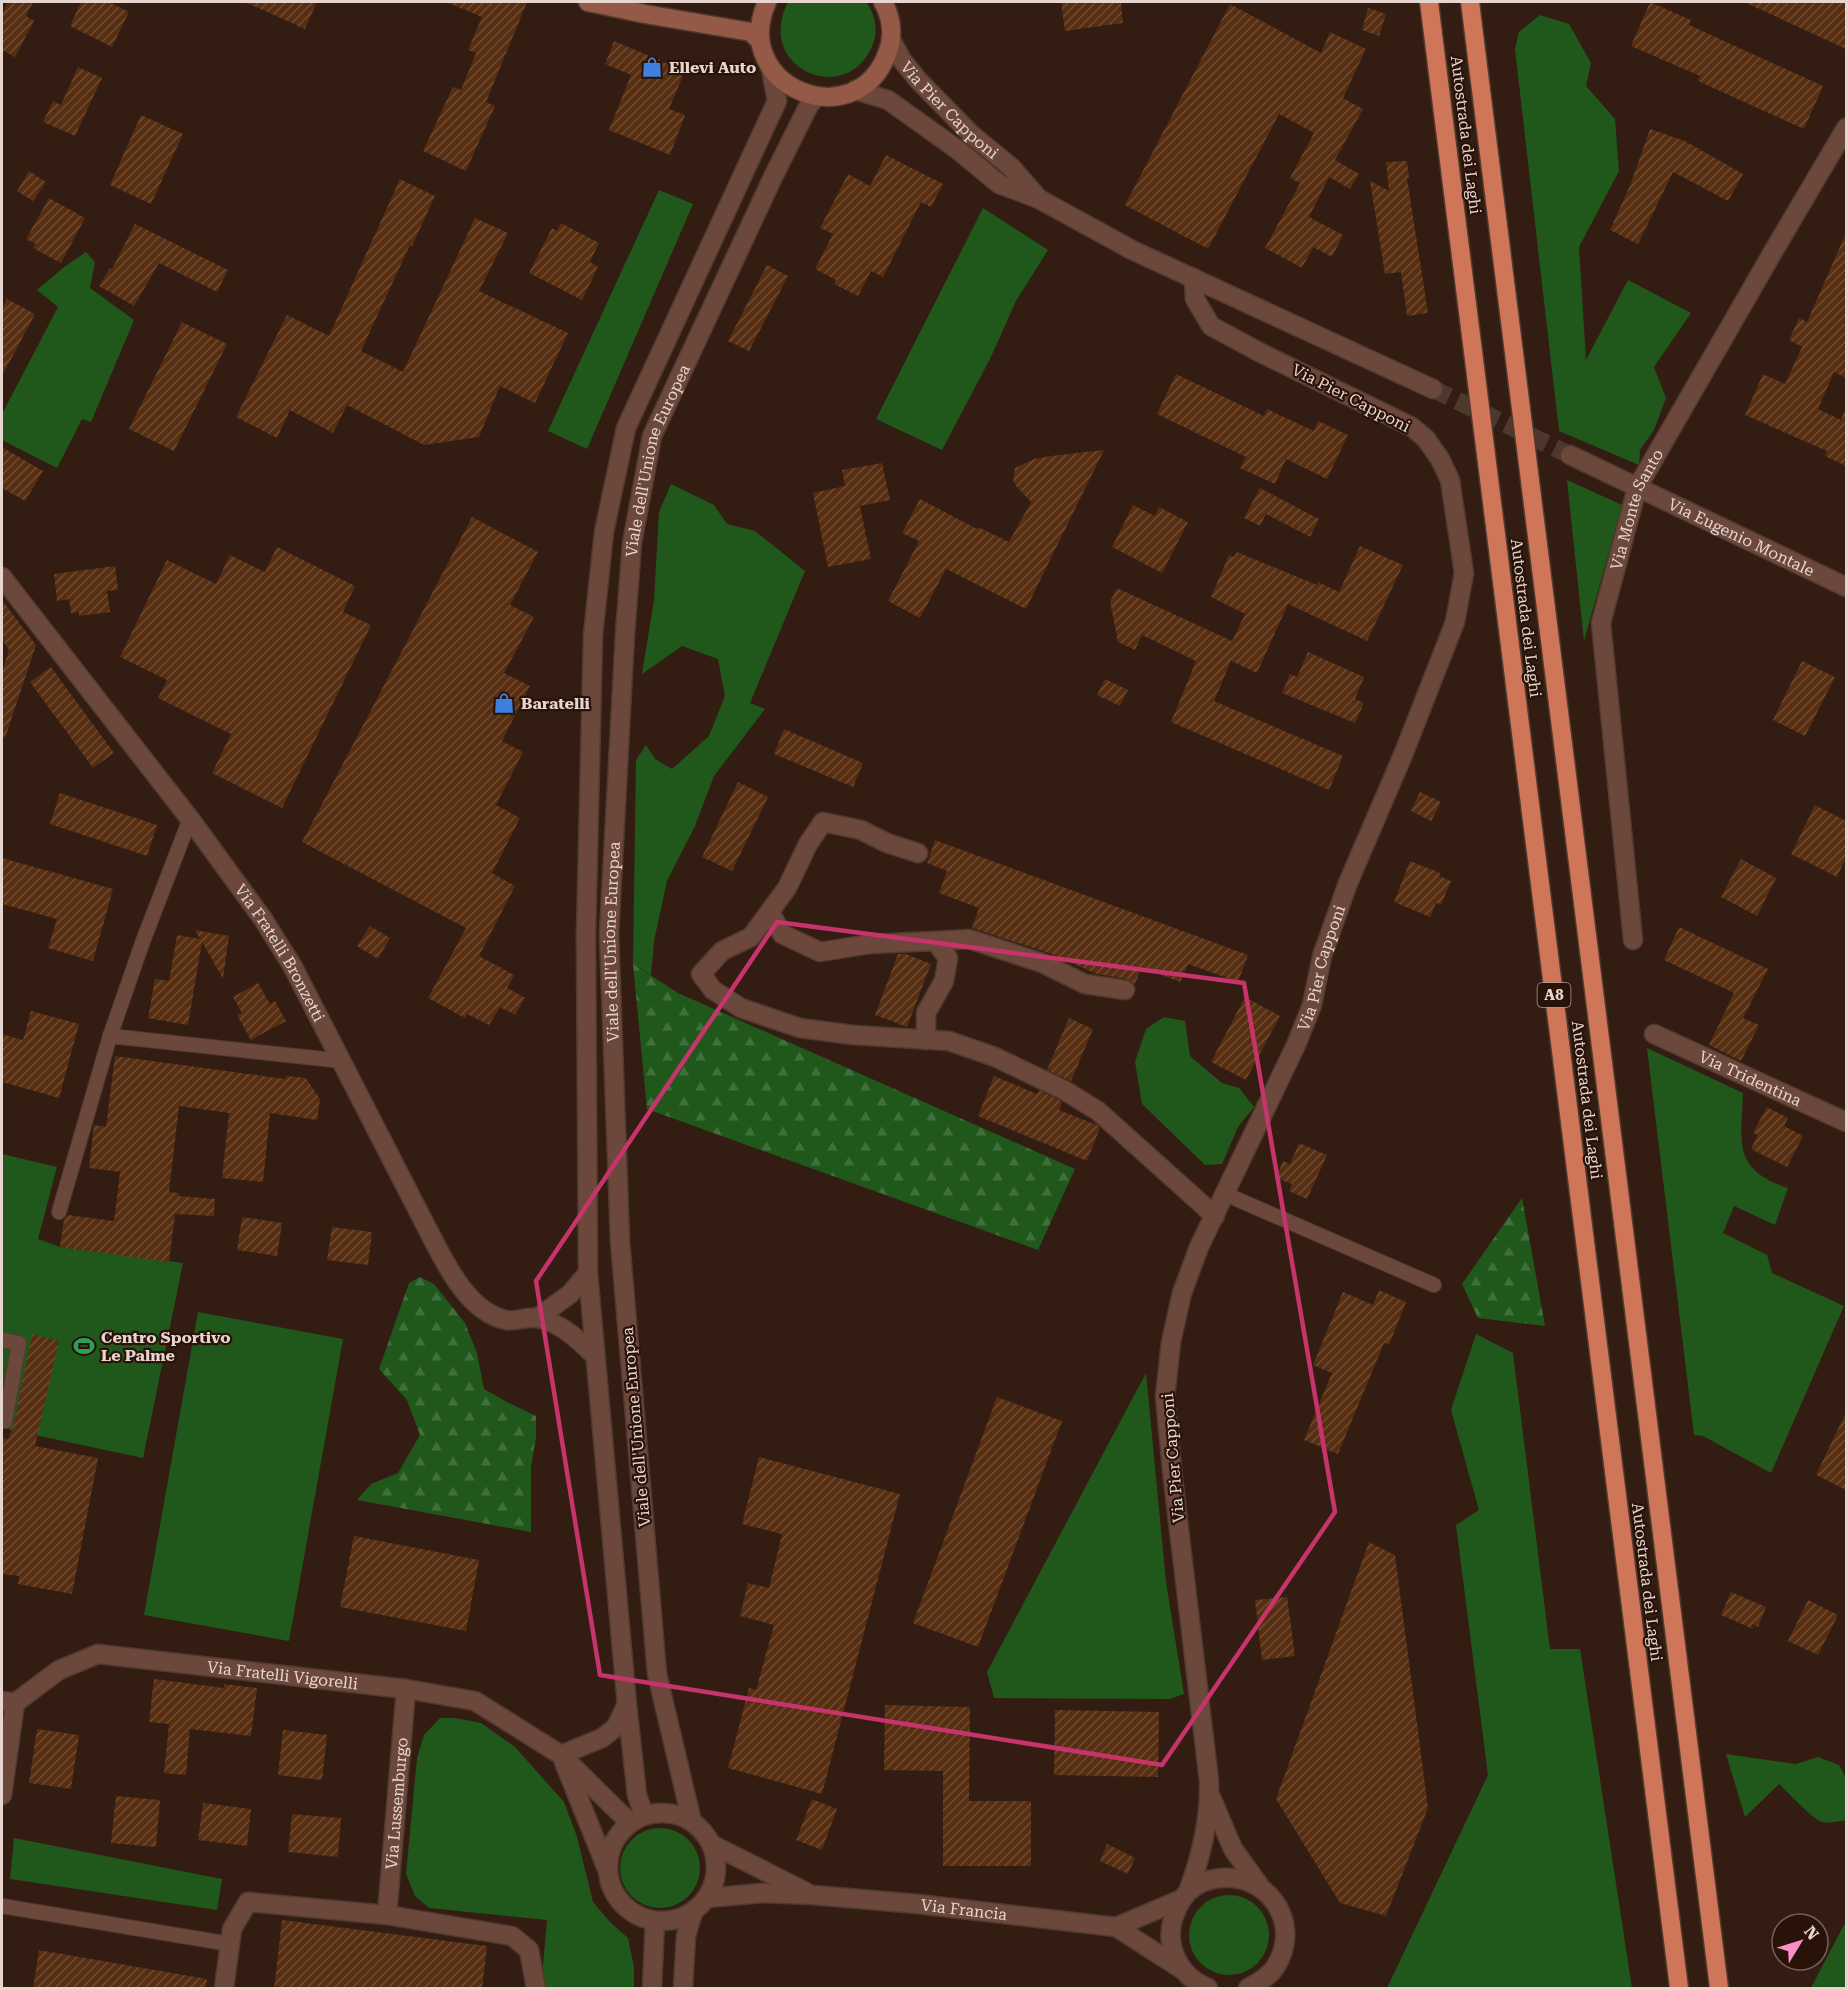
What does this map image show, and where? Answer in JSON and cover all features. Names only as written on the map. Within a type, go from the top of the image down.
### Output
[{"type":"highway","name":"Autostrada dei Laghi","points":[[1429,2],[1678,1989]]},
{"type":"highway","name":"Autostrada dei Laghi","points":[[1470,2],[1719,1989]]},
{"type":"main road","points":[[588,2],[751,32],[760,41]]},
{"type":"main road","points":[[767,2],[761,16],[760,41],[764,56],[771,69],[783,82],[799,92],[816,97],[836,97],[855,90],[875,75],[883,64],[891,40],[891,24],[886,4]]},
{"type":"street","name":"Via Pier Capponi","points":[[891,40],[902,60],[918,80],[972,135],[1011,167],[1040,199]]},
{"type":"street","name":"Viale dell'Unione Europea","points":[[637,1819],[637,1796],[588,1273],[586,934],[593,635],[604,532],[626,428],[777,101],[771,69]]},
{"type":"street","name":"Via Pier Capponi","points":[[855,90],[888,100],[958,150],[999,184],[1040,199],[1108,237],[1433,389]]},
{"type":"street","name":"Viale dell'Unione Europea","points":[[711,1844],[704,1832],[692,1822],[657,1674],[620,1241],[609,934],[625,634],[632,543],[652,436],[773,177],[809,105],[816,97]]},
{"type":"street","name":"Via Monte Santo","points":[[1633,940],[1600,623],[1637,488],[1846,128]]},
{"type":"street","name":"Via Pier Capponi","points":[[1194,278],[1196,299],[1211,326],[1412,427],[1426,440],[1440,459],[1450,480],[1464,573],[1455,622],[1403,755],[1348,884],[1322,956],[1308,1015],[1296,1045],[1199,1246],[1182,1293],[1171,1342],[1166,1397],[1209,1808],[1204,1838],[1186,1894],[1173,1918],[1170,1939],[1176,1960],[1183,1970],[1191,1979],[1209,1989]]},
{"type":"street","points":[[1570,455],[1637,488]]},
{"type":"street","name":"Via Eugenio Montale","points":[[1637,488],[1846,587]]},
{"type":"street","name":"Via Fratelli Bronzetti","points":[[2,577],[190,819],[275,938],[293,967],[445,1262],[466,1294],[486,1311],[507,1320],[537,1318],[567,1331],[595,1356]]},
{"type":"street","points":[[918,853],[887,843],[861,830],[823,822],[808,844],[787,888],[751,937],[722,951],[701,974],[713,990],[741,1008],[800,1028],[853,1035],[949,1041],[995,1058],[1064,1090],[1106,1118],[1215,1216]]},
{"type":"street","points":[[770,912],[782,934],[820,952],[870,944],[969,939],[1042,963],[1085,984],[1125,990]]},
{"type":"street","points":[[926,1040],[926,1013],[944,981],[948,958],[934,940]]},
{"type":"street","name":"Via Tridentina","points":[[1654,1034],[1846,1122]]},
{"type":"street","points":[[537,1318],[570,1294],[588,1273]]},
{"type":"street","name":"Via Fratelli Vigorelli","points":[[8,1702],[58,1671],[98,1653],[406,1689],[475,1701],[561,1755],[637,1819]]},
{"type":"street","name":"Via Lussemburgo","points":[[387,1916],[406,1689]]},
{"type":"street","points":[[2,1795],[8,1702]]},
{"type":"street","points":[[627,1705],[616,1727],[602,1738],[561,1755],[607,1869],[611,1888],[621,1904],[637,1915],[655,1921],[675,1920],[693,1912],[707,1898],[714,1881],[716,1862],[711,1844]]},
{"type":"street","name":"Via Pier Capponi","points":[[1209,1792],[1233,1849],[1261,1887],[1274,1899],[1282,1915],[1286,1933],[1283,1950],[1276,1967],[1259,1986]]},
{"type":"street","points":[[607,1869],[609,1851],[617,1835],[637,1819],[661,1812],[677,1815],[692,1822]]},
{"type":"street","name":"Via Francia","points":[[711,1844],[813,1895]]},
{"type":"street","points":[[1186,1894],[1208,1880],[1226,1877],[1244,1879],[1261,1887]]},
{"type":"street","name":"Via Francia","points":[[707,1898],[762,1893],[813,1895],[918,1904],[1116,1927],[1183,1970]]},
{"type":"street","name":"Via Francia","points":[[1116,1927],[1186,1894]]},
{"type":"street","points":[[225,1989],[232,1929],[248,1902],[387,1916],[512,1936],[529,1950],[536,1989]]},
{"type":"street","points":[[683,1989],[686,1936],[693,1912]]},
{"type":"street","points":[[652,1989],[655,1921]]},
{"type":"lane","points":[[59,1212],[110,1036],[142,941],[190,819]]},
{"type":"lane","points":[[110,1036],[342,1061]]},
{"type":"lane","points":[[1225,1194],[1434,1285]]},
{"type":"lane","points":[[2,1340],[19,1343],[5,1421],[2,1421]]},
{"type":"lane","points":[[2,1906],[230,1944]]},
{"type":"highlighted area","points":[[777,922],[1244,983],[1335,1512],[1162,1765],[600,1675],[536,1281]]},
{"type":"green space","points":[[788,2],[866,2],[873,15],[876,31],[874,41],[862,62],[846,74],[827,77],[809,73],[794,62],[783,46],[781,26]]},
{"type":"green space","points":[[1540,15],[1569,24],[1591,63],[1586,86],[1615,119],[1619,171],[1579,247],[1586,360],[1628,280],[1691,313],[1654,367],[1666,398],[1654,430],[1640,450],[1639,465],[1559,431],[1515,49],[1519,32]]},
{"type":"green space","points":[[659,190],[693,204],[587,449],[548,431]]},
{"type":"green space","points":[[983,208],[1048,250],[1016,301],[990,359],[942,450],[876,419]]},
{"type":"green space","points":[[86,252],[95,262],[90,288],[134,320],[91,422],[82,419],[57,468],[2,440],[2,414],[58,307],[37,290]]},
{"type":"green space","points":[[1567,480],[1622,505],[1584,641]]},
{"type":"green space","points":[[671,484],[714,505],[727,524],[755,531],[805,571],[750,703],[765,709],[714,776],[695,826],[667,881],[654,941],[651,975],[633,964],[636,760],[646,745],[655,759],[672,769],[709,736],[725,696],[718,659],[682,646],[642,674],[654,600],[659,512]]},
{"type":"green space","points":[[633,964],[678,993],[1075,1169],[1038,1250],[647,1109]]},
{"type":"green space","points":[[1164,1017],[1185,1021],[1190,1056],[1222,1083],[1239,1088],[1254,1107],[1238,1127],[1222,1164],[1205,1165],[1142,1104],[1135,1062],[1146,1029]]},
{"type":"green space","points":[[1647,1048],[1743,1093],[1742,1140],[1749,1163],[1770,1181],[1788,1188],[1775,1225],[1734,1206],[1723,1233],[1767,1255],[1772,1273],[1844,1306],[1771,1473],[1703,1436],[1694,1435]]},
{"type":"green space","name":"Centro Sportivo Le Palme","points":[[2,1154],[57,1167],[38,1239],[60,1247],[183,1263],[143,1458],[2,1428]]},
{"type":"green space","points":[[1522,1198],[1545,1326],[1478,1318],[1462,1284]]},
{"type":"green space","points":[[420,1277],[434,1284],[465,1323],[477,1353],[484,1389],[536,1416],[536,1437],[531,1467],[531,1532],[357,1500],[371,1484],[398,1473],[420,1435],[407,1400],[379,1369],[409,1283]]},
{"type":"green space","points":[[198,1312],[343,1339],[289,1641],[144,1615]]},
{"type":"green space","points":[[1476,1334],[1513,1353],[1550,1649],[1580,1649],[1632,1988],[1387,1988],[1488,1775],[1456,1525],[1479,1510],[1451,1410]]},
{"type":"green space","points":[[1146,1373],[1166,1582],[1184,1694],[1170,1699],[994,1698],[987,1672]]},
{"type":"green space","points":[[440,1718],[455,1718],[481,1723],[515,1747],[564,1802],[577,1837],[593,1902],[628,1938],[634,1967],[634,1988],[541,1988],[547,1920],[429,1908],[415,1896],[406,1874],[417,1758],[424,1735]]},
{"type":"green space","points":[[1726,1754],[1796,1764],[1818,1757],[1839,1765],[1846,1778],[1846,1820],[1822,1822],[1779,1784],[1745,1817]]},
{"type":"green space","points":[[660,1828],[675,1831],[688,1840],[697,1853],[700,1868],[697,1883],[688,1896],[675,1905],[660,1908],[645,1905],[632,1896],[623,1883],[620,1868],[623,1853],[632,1840],[645,1831]]},
{"type":"green space","points":[[14,1838],[222,1879],[217,1910],[10,1879]]},
{"type":"green space","points":[[1221,1895],[1237,1895],[1258,1906],[1269,1927],[1269,1943],[1258,1964],[1237,1975],[1221,1975],[1207,1969],[1195,1957],[1189,1943],[1189,1927],[1195,1913],[1207,1901]]},
{"type":"green space","points":[[1846,1921],[1846,1988],[1811,1988],[1819,1972],[1830,1972],[1830,1952]]},
{"type":"building","points":[[8,2],[33,2],[26,16],[34,21],[15,57],[2,50],[2,14]]},
{"type":"building","points":[[81,2],[109,2],[129,12],[112,47],[70,26]]},
{"type":"building","points":[[245,2],[317,2],[305,29]]},
{"type":"building","points":[[446,2],[527,2],[486,102],[495,106],[466,171],[423,151],[453,87],[461,90],[476,53],[468,50],[482,17]]},
{"type":"building","points":[[1061,2],[1121,2],[1123,23],[1065,31]]},
{"type":"building","points":[[1650,2],[1691,20],[1689,25],[1823,86],[1804,129],[1698,81],[1700,76],[1631,46]]},
{"type":"building","points":[[1744,2],[1846,2],[1846,49]]},
{"type":"building","points":[[1230,4],[1321,53],[1330,32],[1366,49],[1343,98],[1363,109],[1335,160],[1359,174],[1350,189],[1329,177],[1309,217],[1343,235],[1332,257],[1313,247],[1302,268],[1265,248],[1300,183],[1290,178],[1314,133],[1279,114],[1208,249],[1125,205]]},
{"type":"building","points":[[1368,8],[1386,14],[1379,36],[1362,30]]},
{"type":"building","points":[[614,41],[685,71],[669,109],[685,115],[670,155],[609,130],[631,75],[605,64]]},
{"type":"building","points":[[78,67],[102,78],[75,136],[43,122],[53,101],[61,105]]},
{"type":"building","points":[[141,115],[183,134],[151,204],[110,185]]},
{"type":"building","points":[[1650,129],[1685,141],[1743,174],[1728,201],[1673,172],[1638,244],[1610,230],[1631,183]]},
{"type":"building","points":[[886,155],[943,184],[931,207],[921,202],[883,277],[871,271],[858,296],[834,284],[836,280],[815,269],[833,234],[820,228],[848,174],[870,186]]},
{"type":"building","points":[[1407,161],[1409,178],[1407,178],[1428,313],[1407,316],[1401,272],[1385,274],[1370,181],[1389,191],[1386,162]]},
{"type":"building","points":[[29,171],[46,182],[33,201],[17,191]]},
{"type":"building","points":[[400,179],[435,196],[361,351],[403,372],[475,218],[508,233],[479,291],[568,333],[535,403],[500,386],[479,437],[424,445],[347,405],[333,433],[290,410],[277,438],[236,417],[287,315],[329,336]]},
{"type":"building","points":[[49,198],[85,218],[61,263],[33,248],[36,244],[26,239]]},
{"type":"building","points":[[561,223],[599,243],[590,262],[598,267],[582,300],[529,273],[552,228],[557,231]]},
{"type":"building","points":[[135,224],[228,270],[217,292],[159,263],[134,306],[99,286],[110,268],[112,269]]},
{"type":"building","points":[[1846,233],[1846,378],[1834,372],[1818,409],[1841,420],[1846,408],[1846,466],[1825,456],[1827,451],[1745,415],[1763,374],[1785,384],[1802,347],[1789,340],[1799,318],[1807,322]]},
{"type":"building","points":[[767,265],[788,276],[749,351],[728,341]]},
{"type":"building","points":[[7,299],[35,314],[2,376],[2,309]]},
{"type":"building","points":[[182,322],[227,344],[174,451],[129,429]]},
{"type":"building","points":[[1176,374],[1264,416],[1267,409],[1314,431],[1318,421],[1348,435],[1327,479],[1286,459],[1275,484],[1240,468],[1246,457],[1157,414]]},
{"type":"building","points":[[2,447],[43,471],[25,501],[2,488]]},
{"type":"building","points":[[1104,450],[1026,609],[946,569],[920,618],[888,601],[919,541],[902,533],[920,499],[977,529],[978,527],[1009,542],[1031,502],[1013,480],[1015,468],[1034,459]]},
{"type":"building","points":[[882,463],[890,500],[860,506],[871,559],[828,567],[813,493],[845,486],[842,470]]},
{"type":"building","points":[[1260,488],[1319,519],[1310,537],[1266,514],[1260,526],[1244,518]]},
{"type":"building","points":[[1133,505],[1155,516],[1159,507],[1188,522],[1162,573],[1112,547]]},
{"type":"building","points":[[472,517],[538,552],[510,605],[534,617],[504,673],[530,686],[502,741],[523,752],[496,805],[520,818],[492,873],[515,886],[479,956],[514,975],[507,988],[525,998],[515,1015],[500,1007],[489,1025],[467,1014],[465,1018],[428,998],[466,928],[302,842]]},
{"type":"building","points":[[1360,546],[1403,565],[1367,641],[1288,604],[1257,673],[1231,661],[1214,701],[1343,756],[1329,790],[1171,722],[1196,661],[1142,635],[1135,650],[1118,642],[1110,602],[1117,588],[1232,641],[1245,614],[1211,597],[1229,555],[1234,557],[1237,552],[1339,592]]},
{"type":"building","points":[[277,547],[355,586],[343,612],[371,625],[282,808],[212,773],[231,734],[158,698],[167,680],[120,657],[167,560],[216,584],[230,555],[265,572]]},
{"type":"building","points":[[115,566],[118,590],[107,591],[110,612],[79,616],[79,612],[71,613],[69,599],[57,601],[54,574]]},
{"type":"building","points":[[2,600],[36,645],[5,738],[2,737],[2,672],[9,650],[2,639]]},
{"type":"building","points":[[1308,652],[1364,677],[1355,699],[1364,703],[1355,723],[1282,693],[1290,674],[1297,677]]},
{"type":"building","points":[[1802,661],[1835,677],[1805,736],[1773,720]]},
{"type":"building","points":[[51,667],[114,753],[93,768],[30,682]]},
{"type":"building","points":[[1105,679],[1128,690],[1120,706],[1097,695]]},
{"type":"building","points":[[784,729],[863,763],[853,787],[774,754]]},
{"type":"building","points":[[738,782],[768,797],[732,871],[702,857]]},
{"type":"building","points":[[1420,792],[1441,802],[1431,821],[1411,811]]},
{"type":"building","points":[[60,793],[157,825],[147,856],[50,824]]},
{"type":"building","points":[[1815,805],[1846,821],[1846,857],[1837,877],[1791,854]]},
{"type":"building","points":[[935,840],[1248,955],[1238,982],[1188,964],[1180,982],[1141,967],[1135,985],[1127,979],[1097,974],[1046,952],[972,928],[979,908],[939,893],[947,871],[927,863]]},
{"type":"building","points":[[2,858],[113,889],[93,961],[48,948],[57,919],[2,904]]},
{"type":"building","points":[[1741,859],[1776,878],[1757,916],[1721,897]]},
{"type":"building","points":[[1410,861],[1440,873],[1439,876],[1451,881],[1441,905],[1436,903],[1430,917],[1394,902]]},
{"type":"building","points":[[370,926],[390,938],[378,959],[357,946]]},
{"type":"building","points":[[1679,927],[1768,969],[1743,1018],[1759,1025],[1741,1061],[1709,1045],[1734,993],[1664,960]]},
{"type":"building","points":[[195,930],[229,936],[223,979],[202,942],[188,1025],[148,1018],[155,979],[169,981],[177,935],[200,939]]},
{"type":"building","points":[[898,954],[906,954],[931,964],[907,1027],[875,1015]]},
{"type":"building","points":[[258,983],[270,1004],[275,1001],[286,1021],[251,1040],[237,1015],[242,1013],[233,997]]},
{"type":"building","points":[[1245,997],[1280,1016],[1246,1080],[1211,1062]]},
{"type":"building","points":[[31,1011],[79,1024],[59,1098],[2,1082],[2,1034],[23,1040]]},
{"type":"building","points":[[1069,1018],[1093,1029],[1071,1081],[1047,1070]]},
{"type":"building","points":[[115,1056],[286,1079],[286,1076],[306,1078],[320,1099],[317,1120],[270,1113],[263,1182],[222,1178],[229,1113],[179,1106],[169,1192],[179,1193],[179,1196],[215,1199],[214,1216],[175,1214],[169,1262],[60,1247],[64,1219],[68,1215],[114,1221],[120,1172],[89,1168],[94,1125],[106,1127]]},
{"type":"building","points":[[994,1076],[1037,1094],[1039,1090],[1062,1102],[1059,1110],[1097,1125],[1100,1128],[1087,1161],[978,1116]]},
{"type":"building","points":[[1767,1107],[1788,1118],[1784,1126],[1803,1136],[1787,1167],[1751,1149],[1758,1135],[1753,1133]]},
{"type":"building","points":[[1299,1143],[1327,1155],[1307,1199],[1289,1191],[1292,1184],[1276,1178],[1283,1161],[1290,1164]]},
{"type":"building","points":[[242,1217],[282,1223],[277,1256],[237,1250]]},
{"type":"building","points":[[332,1227],[372,1232],[368,1265],[327,1260]]},
{"type":"building","points":[[1379,1290],[1406,1302],[1389,1345],[1384,1343],[1338,1454],[1304,1440],[1332,1373],[1313,1365],[1343,1292],[1373,1305]]},
{"type":"building","points":[[32,1334],[59,1341],[35,1446],[98,1458],[72,1594],[18,1584],[19,1576],[2,1574],[2,1438],[8,1439],[14,1423]]},
{"type":"building","points":[[997,1397],[1062,1421],[978,1647],[913,1623]]},
{"type":"building","points":[[1846,1412],[1846,1490],[1816,1475]]},
{"type":"building","points":[[759,1457],[900,1494],[822,1794],[728,1768],[749,1688],[756,1690],[774,1625],[740,1616],[748,1583],[769,1588],[782,1534],[742,1524]]},
{"type":"building","points":[[354,1536],[479,1560],[466,1631],[340,1607]]},
{"type":"building","points":[[1369,1542],[1395,1555],[1428,1808],[1386,1916],[1340,1903],[1276,1799]]},
{"type":"building","points":[[1731,1592],[1766,1607],[1758,1627],[1752,1624],[1753,1629],[1721,1615]]},
{"type":"building","points":[[1287,1597],[1295,1656],[1262,1660],[1255,1600]]},
{"type":"building","points":[[1808,1600],[1838,1615],[1818,1655],[1788,1641]]},
{"type":"building","points":[[154,1679],[224,1688],[224,1684],[257,1688],[251,1736],[190,1729],[186,1775],[164,1773],[169,1724],[149,1722]]},
{"type":"building","points":[[885,1705],[970,1707],[969,1801],[1031,1801],[1031,1866],[943,1866],[943,1771],[884,1770]]},
{"type":"building","points":[[1055,1710],[1159,1712],[1158,1777],[1054,1775]]},
{"type":"building","points":[[37,1729],[79,1735],[71,1789],[29,1783]]},
{"type":"building","points":[[283,1730],[327,1735],[322,1780],[278,1775]]},
{"type":"building","points":[[116,1796],[160,1800],[156,1847],[111,1843]]},
{"type":"building","points":[[812,1799],[837,1809],[822,1850],[796,1840]]},
{"type":"building","points":[[203,1803],[251,1809],[247,1846],[198,1840]]},
{"type":"building","points":[[292,1814],[341,1818],[338,1857],[288,1852]]},
{"type":"building","points":[[1107,1844],[1135,1858],[1128,1874],[1100,1861]]},
{"type":"building","points":[[282,1920],[487,1946],[482,1989],[274,1989]]},
{"type":"building","points":[[39,1950],[207,1979],[206,1989],[33,1989]]},
{"type":"tunnel","points":[[1433,389],[1570,455]]},
{"type":"place","name":"Ellevi Auto","points":[[652,67]]},
{"type":"place","name":"Baratelli","points":[[504,703]]},
{"type":"place","name":"Centro Sportivo Le Palme","points":[[84,1346]]}]
